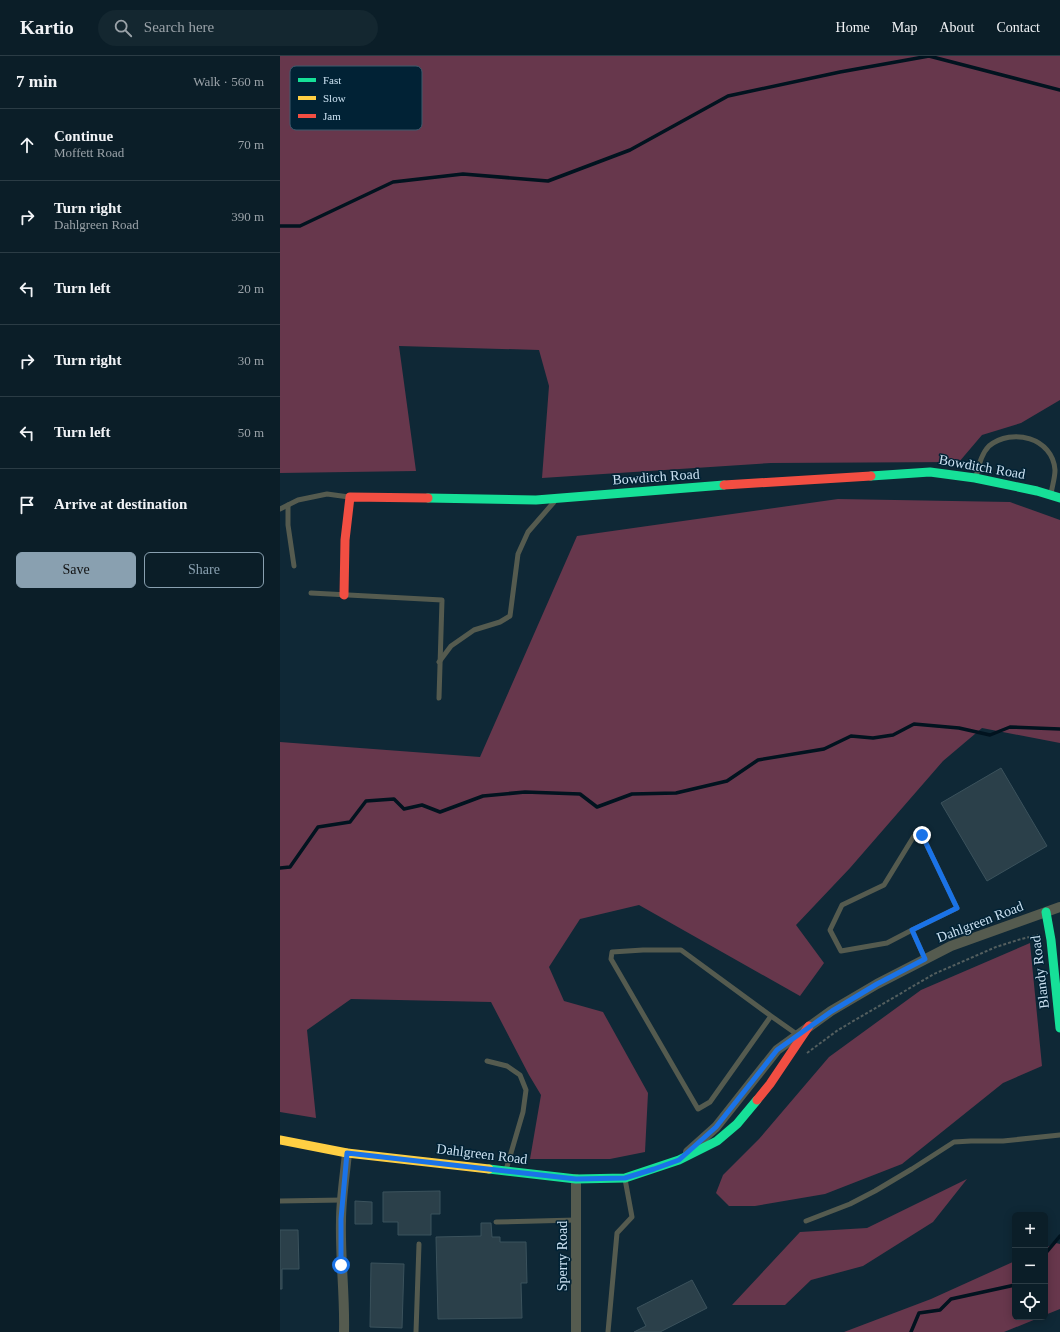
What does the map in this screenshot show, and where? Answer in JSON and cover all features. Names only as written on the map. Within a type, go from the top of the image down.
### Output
[{"type":"street","name":"Bowditch Road","points":[[350,497],[536,500],[795,480],[930,472],[975,478],[1037,491],[1055,497]]},
{"type":"street","points":[[344,595],[345,540],[350,497]]},
{"type":"street","name":"Dahlgreen Road","points":[[679,1160],[716,1127],[777,1050],[809,1026],[877,984],[952,946],[1060,907]]},
{"type":"street","name":"Blandy Road","points":[[1046,912],[1052,936],[1060,1028]]},
{"type":"street","name":"Dahlgreen Road","points":[[280,1140],[347,1153],[576,1179],[625,1178],[679,1160],[716,1142],[737,1124],[770,1084],[809,1026]]},
{"type":"street","points":[[344,1332],[341,1219],[347,1153]]},
{"type":"street","name":"Sperry Road","points":[[576,1179],[576,1332]]},
{"type":"lane","points":[[975,478],[979,463],[988,447],[1004,438],[1021,437],[1037,441],[1050,453],[1055,470],[1055,497]]},
{"type":"lane","points":[[280,509],[298,500],[327,494],[350,497]]},
{"type":"lane","points":[[439,662],[452,646],[474,630],[500,622],[510,616],[518,554],[528,532],[557,498]]},
{"type":"lane","points":[[288,505],[288,525],[294,566]]},
{"type":"lane","points":[[311,593],[442,600],[439,698]]},
{"type":"lane","points":[[922,835],[957,908],[912,930],[887,943],[841,951],[830,930],[842,905],[884,885],[914,836],[922,835]]},
{"type":"lane","points":[[912,930],[925,959]]},
{"type":"lane","points":[[771,1016],[710,1102],[698,1109],[611,959],[612,952],[681,950],[798,1035]]},
{"type":"lane","points":[[487,1061],[507,1066],[520,1075],[526,1090],[523,1112],[506,1171]]},
{"type":"lane","points":[[806,1221],[850,1204],[875,1191],[912,1170],[954,1142],[1003,1141],[1060,1135]]},
{"type":"lane","points":[[608,1332],[617,1233],[632,1217],[625,1178]]},
{"type":"lane","points":[[280,1201],[343,1200]]},
{"type":"lane","points":[[496,1222],[576,1220]]},
{"type":"lane","points":[[416,1332],[419,1244]]},
{"type":"path","points":[[803,1058],[821,1042],[838,1030],[934,974],[996,947],[1021,939],[1052,936]]},
{"type":"shaded area","points":[[280,56],[1060,56],[1060,400],[1021,423],[982,435],[959,462],[771,463],[542,478],[549,386],[539,350],[399,346],[416,471],[280,473]]},
{"type":"shaded area","points":[[838,499],[1010,502],[1060,520],[1060,743],[982,728],[943,761],[850,868],[796,925],[824,963],[800,996],[639,905],[580,919],[549,967],[564,1001],[603,1012],[648,1093],[645,1152],[610,1159],[530,1159],[541,1095],[491,1002],[351,999],[307,1030],[316,1118],[280,1112],[280,742],[480,757],[577,536]]},
{"type":"shaded area","points":[[1030,943],[1042,1066],[1003,1083],[902,1164],[825,1194],[755,1206],[729,1206],[716,1193],[723,1175],[759,1139],[829,1057],[921,990]]},
{"type":"shaded area","points":[[967,1179],[933,1222],[863,1266],[811,1280],[785,1305],[732,1305],[800,1232],[867,1228]]},
{"type":"shaded area","points":[[1056,1243],[1060,1244],[1060,1309],[1048,1314],[1048,1248]]},
{"type":"shaded area","points":[[1012,1262],[1012,1320],[1034,1320],[1004,1332],[844,1332],[931,1299]]},
{"type":"building","points":[[1001,768],[1047,846],[987,881],[941,803]]},
{"type":"building","points":[[440,1191],[440,1214],[431,1214],[431,1235],[398,1235],[398,1222],[383,1222],[383,1192]]},
{"type":"building","points":[[355,1201],[372,1202],[372,1224],[355,1224]]},
{"type":"building","points":[[481,1223],[491,1223],[492,1237],[500,1237],[500,1242],[526,1242],[527,1283],[521,1283],[522,1318],[438,1319],[436,1237],[481,1236]]},
{"type":"building","points":[[280,1230],[298,1230],[299,1269],[282,1269],[282,1289],[280,1289]]},
{"type":"building","points":[[371,1263],[404,1264],[402,1328],[370,1327]]},
{"type":"building","points":[[692,1280],[707,1308],[660,1332],[634,1332],[646,1326],[637,1308]]},
{"type":"waterway","points":[[280,226],[300,226],[393,182],[463,174],[548,181],[630,150],[728,96],[840,72],[929,56],[1060,90]]},
{"type":"waterway","points":[[280,868],[290,867],[318,827],[350,822],[366,801],[394,799],[404,809],[422,805],[440,812],[483,796],[525,792],[580,794],[597,807],[632,794],[676,793],[727,781],[758,760],[824,749],[851,736],[873,738],[893,735],[914,724],[959,728],[990,735],[1010,727],[1060,729]]},
{"type":"waterway","points":[[1048,1250],[1060,1236]]},
{"type":"waterway","points":[[911,1332],[919,1313],[940,1310],[951,1299],[1012,1286]]},
{"type":"traffic: fast","points":[[871,476],[930,472],[975,478],[1037,491],[1060,498]]},
{"type":"traffic: fast","points":[[428,498],[536,500],[724,485]]},
{"type":"traffic: fast","points":[[1046,912],[1051,940],[1060,1028]]},
{"type":"traffic: fast","points":[[489,1169],[576,1179],[625,1178],[679,1160],[717,1141],[737,1124],[757,1100]]},
{"type":"traffic: slow","points":[[280,1140],[347,1153],[489,1169]]},
{"type":"traffic: jam","points":[[724,485],[871,476]]},
{"type":"traffic: jam","points":[[344,595],[345,540],[350,497],[428,498]]},
{"type":"traffic: jam","points":[[757,1100],[770,1084],[809,1026]]},
{"type":"route","points":[[341,1265],[341,1219],[347,1153],[576,1179],[625,1178],[679,1160],[716,1127],[777,1050],[832,1011],[877,984],[925,959],[912,930],[957,908],[922,835]]}]
